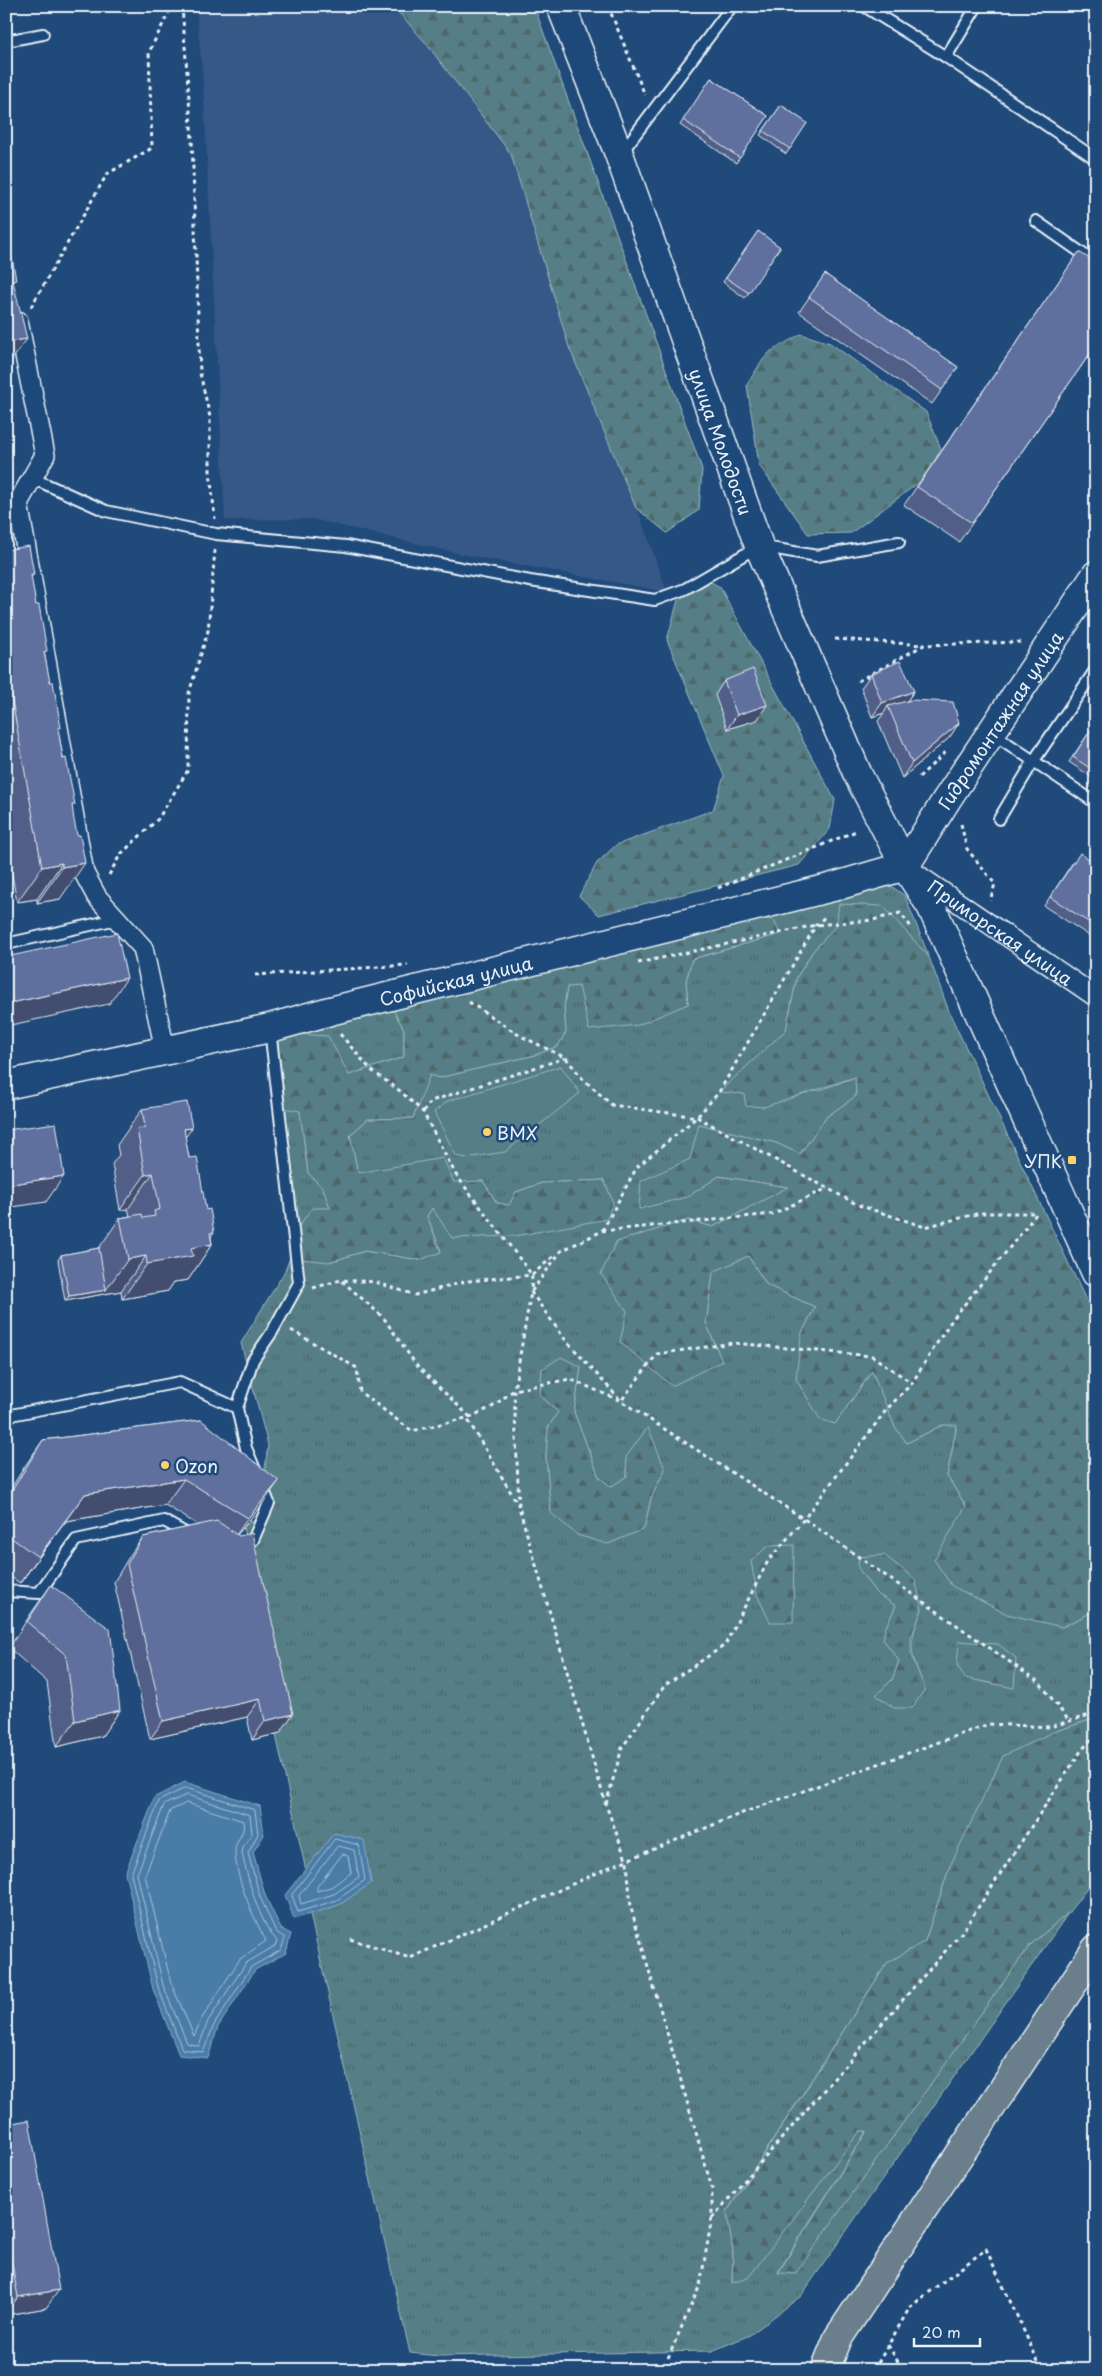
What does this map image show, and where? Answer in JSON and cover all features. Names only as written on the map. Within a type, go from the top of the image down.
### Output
[{"type":"highway","points":[[825,2370],[838,2338],[1096,1950]]},
{"type":"main road","name":"улица Молодости","points":[[561,6],[619,154],[759,546],[858,775],[905,866],[931,906],[1096,1273]]},
{"type":"main road","name":"Гидромонтажная улица","points":[[905,866],[991,732],[1096,575]]},
{"type":"main road","name":"Софийская улица","points":[[6,1085],[270,1028],[330,1011],[833,887],[905,866]]},
{"type":"street","points":[[14,302],[45,455],[18,503],[84,874],[97,897],[144,948],[165,1050]]},
{"type":"street","name":"Приморская улица","points":[[905,866],[1096,997]]},
{"type":"lane","points":[[619,154],[653,114],[732,6]]},
{"type":"lane","points":[[864,6],[946,57],[1096,159]]},
{"type":"lane","points":[[946,57],[977,6]]},
{"type":"lane","points":[[6,41],[43,34]]},
{"type":"lane","points":[[1036,222],[1096,263]]},
{"type":"lane","points":[[32,478],[106,511],[216,534],[346,546],[530,582],[655,600],[685,589],[759,546],[817,556],[899,542]]},
{"type":"lane","points":[[999,819],[1033,762],[1096,669]]},
{"type":"lane","points":[[991,732],[1033,762],[1096,802]]},
{"type":"lane","points":[[6,944],[117,919]]},
{"type":"lane","points":[[232,1551],[253,1540],[269,1503],[246,1448],[237,1408],[253,1360],[272,1332],[299,1283],[270,1028]]},
{"type":"lane","points":[[6,1416],[180,1382],[237,1408]]},
{"type":"lane","points":[[6,1591],[42,1595],[76,1540],[164,1521],[195,1538]]},
{"type":"path","points":[[19,328],[108,174],[152,148],[150,52],[172,6]]},
{"type":"path","points":[[97,897],[120,855],[158,819],[188,770],[189,692],[208,631],[216,534],[210,471],[210,417],[200,373],[192,139],[182,6]]},
{"type":"path","points":[[608,6],[653,114]]},
{"type":"path","points":[[835,639],[924,645],[1030,642]]},
{"type":"path","points":[[858,681],[924,645]]},
{"type":"path","points":[[712,891],[856,831]]},
{"type":"path","points":[[602,1231],[637,1167],[697,1117],[719,1092],[816,925],[833,909]]},
{"type":"path","points":[[637,963],[816,925],[872,920],[900,913],[918,936]]},
{"type":"path","points":[[256,975],[414,964]]},
{"type":"path","points":[[475,997],[465,999],[519,1035],[566,1058],[582,1078],[612,1105],[697,1117],[858,1205],[925,1227],[980,1213],[1037,1213],[949,1324],[912,1383],[887,1409],[804,1519],[768,1562],[725,1645],[665,1685],[622,1748],[606,1805]]},
{"type":"path","points":[[346,1030],[338,1031],[371,1070],[400,1091],[423,1112],[456,1174],[532,1275],[531,1292],[514,1390],[519,1507],[606,1805],[627,1862],[631,1908],[712,2188],[712,2218],[700,2285],[668,2358]]},
{"type":"path","points":[[423,1112],[431,1101],[566,1058]]},
{"type":"path","points":[[306,1290],[341,1280],[375,1282],[415,1295],[468,1281],[532,1275],[561,1251],[602,1231],[773,1214],[828,1188]]},
{"type":"path","points":[[531,1292],[561,1251]]},
{"type":"path","points":[[341,1280],[383,1317],[417,1366],[470,1417]]},
{"type":"path","points":[[531,1292],[564,1338],[621,1401]]},
{"type":"path","points":[[284,1324],[297,1335],[357,1368],[360,1392],[412,1431],[470,1417],[492,1407],[514,1390],[570,1379],[621,1401],[804,1519],[1040,1683],[1068,1721]]},
{"type":"path","points":[[621,1401],[657,1354],[733,1343],[872,1356],[912,1383]]},
{"type":"path","points":[[470,1417],[468,1420],[519,1507]]},
{"type":"path","points":[[350,1939],[410,1958],[610,1867],[627,1862],[745,1812],[989,1724],[1050,1727],[1096,1712]]},
{"type":"path","points":[[712,2218],[962,1932],[1081,1751],[1096,1734]]},
{"type":"path","points":[[874,2370],[910,2307],[986,2249],[1042,2370]]},
{"type":"path","points":[[888,2345],[903,2370]]},
{"type":"shaded area","points":[[196,6],[402,6],[505,137],[667,592],[461,554],[312,519],[225,520],[203,80]]},
{"type":"green space","points":[[393,6],[534,6],[702,469],[699,510],[667,533],[636,508],[569,347],[511,154],[425,42]]},
{"type":"green space","points":[[801,334],[830,343],[926,412],[941,449],[925,478],[851,533],[808,534],[759,465],[747,385],[761,362],[771,351]]},
{"type":"green space","points":[[704,578],[720,587],[835,800],[830,829],[799,865],[599,915],[579,896],[597,863],[616,845],[713,810],[724,776],[667,640],[678,600],[685,589]]},
{"type":"green space","points":[[887,883],[905,896],[929,957],[906,933],[836,926],[813,951],[797,977],[786,1030],[720,1091],[744,1094],[820,1090],[856,1077],[856,1096],[826,1117],[800,1154],[776,1143],[699,1124],[687,1197],[719,1176],[789,1187],[713,1227],[688,1220],[602,1274],[627,1311],[722,1361],[706,1323],[713,1272],[748,1256],[767,1285],[815,1307],[801,1335],[835,1424],[872,1371],[895,1427],[907,1443],[942,1425],[957,1424],[947,1476],[966,1506],[955,1526],[1062,1627],[1096,1610],[1096,1718],[1053,1732],[950,1866],[925,1942],[887,1963],[727,2211],[733,2252],[732,2283],[860,2131],[867,2130],[778,2272],[1030,1945],[1069,1912],[801,2296],[750,2335],[712,2351],[439,2356],[410,2353],[310,1914],[339,1905],[371,1883],[363,1840],[334,1833],[306,1871],[276,1735],[268,1652],[243,1527],[271,1509],[263,1483],[268,1445],[241,1343],[285,1271],[295,1244],[273,1106],[300,1110],[308,1173],[323,1188],[330,1208],[329,1262],[365,1251],[420,1260],[441,1251],[427,1216],[432,1208],[453,1238],[604,1180],[542,1183],[516,1192],[509,1206],[497,1203],[483,1181],[454,1183],[390,1169],[358,1173],[350,1135],[368,1119],[413,1118],[429,1075],[439,1078],[535,1055],[558,1046],[566,1032],[564,1007],[567,987],[579,986],[688,1004],[686,981],[692,959],[780,934],[755,918]],"holes":[[[581,1367],[574,1412],[599,1477],[611,1487],[627,1476],[665,1469],[651,1498],[644,1529],[551,1513],[546,1456],[548,1428],[558,1412],[540,1395],[542,1369]],[[858,1568],[922,1609],[914,1633],[912,1649],[925,1689],[876,1695],[892,1680],[899,1661],[886,1627],[896,1606],[876,1593]]]},
{"type":"green space","points":[[839,904],[883,906],[929,957],[950,1014],[1096,1321],[1096,1610],[1062,1627],[1007,1614],[952,1586],[934,1560],[966,1506],[947,1476],[957,1425],[942,1425],[907,1443],[895,1427],[872,1371],[835,1424],[820,1419],[796,1379],[801,1335],[815,1307],[767,1285],[748,1256],[713,1272],[706,1323],[722,1361],[672,1386],[620,1342],[627,1311],[601,1274],[616,1242],[688,1220],[713,1227],[788,1187],[719,1176],[687,1197],[639,1209],[641,1181],[690,1159],[699,1124],[776,1143],[800,1154],[826,1117],[856,1096],[855,1077],[764,1107],[746,1106],[744,1094],[719,1092],[786,1030],[797,977],[813,951],[836,926]]},
{"type":"green space","points":[[755,918],[774,920],[780,934],[692,959],[686,981],[688,1004],[638,1025],[589,1030],[579,986],[567,987],[564,1007],[566,1032],[558,1046],[535,1055],[439,1078],[430,1075],[413,1118],[368,1119],[350,1135],[358,1173],[443,1158],[454,1182],[483,1181],[497,1203],[509,1205],[516,1192],[542,1183],[604,1180],[613,1202],[607,1219],[515,1236],[452,1238],[432,1208],[427,1216],[441,1252],[420,1260],[365,1251],[329,1262],[301,1259],[297,1229],[312,1208],[330,1208],[323,1188],[308,1173],[300,1111],[273,1106],[274,1041],[298,1034],[328,1036],[349,1075],[404,1057],[404,1029],[387,999]]},
{"type":"green space","points":[[387,999],[404,1029],[404,1057],[349,1075],[274,1041],[304,1025]]},
{"type":"green space","name":"BMX","points":[[561,1066],[580,1093],[505,1152],[466,1158],[456,1156],[434,1112],[448,1101]]},
{"type":"green space","points":[[561,1357],[581,1367],[574,1412],[599,1477],[611,1487],[627,1476],[626,1457],[648,1427],[665,1469],[651,1498],[644,1529],[608,1544],[577,1535],[551,1513],[546,1456],[548,1428],[558,1412],[540,1395],[542,1369]]},
{"type":"green space","points":[[794,1545],[793,1622],[770,1622],[757,1595],[751,1561],[768,1546]]},
{"type":"green space","points":[[884,1555],[915,1579],[922,1609],[911,1638],[911,1654],[925,1689],[912,1708],[894,1708],[876,1695],[892,1680],[899,1661],[883,1639],[886,1627],[896,1606],[876,1593],[858,1568],[859,1557]]},
{"type":"green space","points":[[959,1641],[998,1644],[1016,1658],[1014,1688],[965,1678],[957,1665]]},
{"type":"green space","points":[[1096,1718],[1096,1877],[1069,1912],[1030,1945],[795,2274],[778,2273],[867,2131],[860,2131],[748,2278],[732,2283],[733,2252],[727,2212],[887,1963],[925,1941],[950,1866],[1003,1756],[1053,1732]]},
{"type":"water","points":[[185,1782],[260,1806],[264,1835],[253,1852],[265,1895],[281,1929],[291,1934],[286,1953],[255,1970],[218,2027],[208,2058],[179,2055],[153,1989],[125,1873],[155,1797]]},
{"type":"water","points":[[334,1833],[364,1840],[371,1883],[339,1905],[294,1919],[285,1895]]},
{"type":"building","points":[[711,78],[768,116],[740,158],[683,120]]},
{"type":"building","points":[[781,105],[807,123],[790,149],[763,131]]},
{"type":"building","points":[[758,231],[780,247],[749,293],[726,278]]},
{"type":"building","points":[[6,234],[8,234],[16,280],[13,281],[27,339],[6,342]]},
{"type":"building","points":[[1079,252],[1096,263],[1096,345],[972,523],[917,487]]},
{"type":"building","points":[[825,274],[958,367],[942,390],[809,297]]},
{"type":"building","points":[[29,546],[34,574],[31,575],[36,605],[39,605],[47,651],[44,652],[50,682],[53,682],[61,728],[58,728],[63,759],[66,758],[75,805],[72,805],[74,820],[77,835],[80,835],[85,863],[62,867],[62,863],[42,867],[6,667],[6,550]]},
{"type":"building","points":[[900,661],[914,691],[882,703],[871,674]]},
{"type":"building","points":[[753,669],[767,705],[737,715],[724,681]]},
{"type":"building","points":[[911,700],[953,702],[959,723],[912,763],[888,706]]},
{"type":"building","points":[[1096,722],[1096,772],[1073,757]]},
{"type":"building","points":[[1080,853],[1096,864],[1096,927],[1050,897]]},
{"type":"building","points":[[117,933],[127,978],[6,1004],[6,957]]},
{"type":"building","points":[[187,1102],[192,1128],[184,1129],[189,1158],[197,1157],[206,1210],[210,1209],[214,1232],[210,1233],[212,1244],[191,1248],[193,1256],[147,1264],[146,1256],[128,1259],[120,1218],[142,1214],[143,1218],[155,1216],[154,1211],[160,1209],[153,1173],[145,1175],[137,1129],[145,1127],[142,1109]]},
{"type":"building","points":[[56,1123],[64,1176],[6,1185],[6,1130]]},
{"type":"building","points":[[99,1248],[106,1290],[69,1296],[61,1255]]},
{"type":"building","points":[[201,1420],[279,1481],[248,1518],[184,1479],[85,1494],[38,1557],[6,1534],[6,1500],[43,1440]]},
{"type":"building","points":[[217,1521],[239,1536],[252,1533],[293,1714],[265,1721],[260,1699],[163,1721],[127,1564],[143,1537]]},
{"type":"building","points":[[51,1585],[110,1629],[120,1710],[75,1721],[66,1655],[27,1622]]},
{"type":"building","points":[[29,2120],[59,2290],[18,2297],[6,2231],[6,2124]]},
{"type":"place","name":"BMX","points":[[487,1132]]},
{"type":"place","name":"УПК","points":[[1072,1160]]},
{"type":"place","name":"Ozon","points":[[165,1465]]}]
